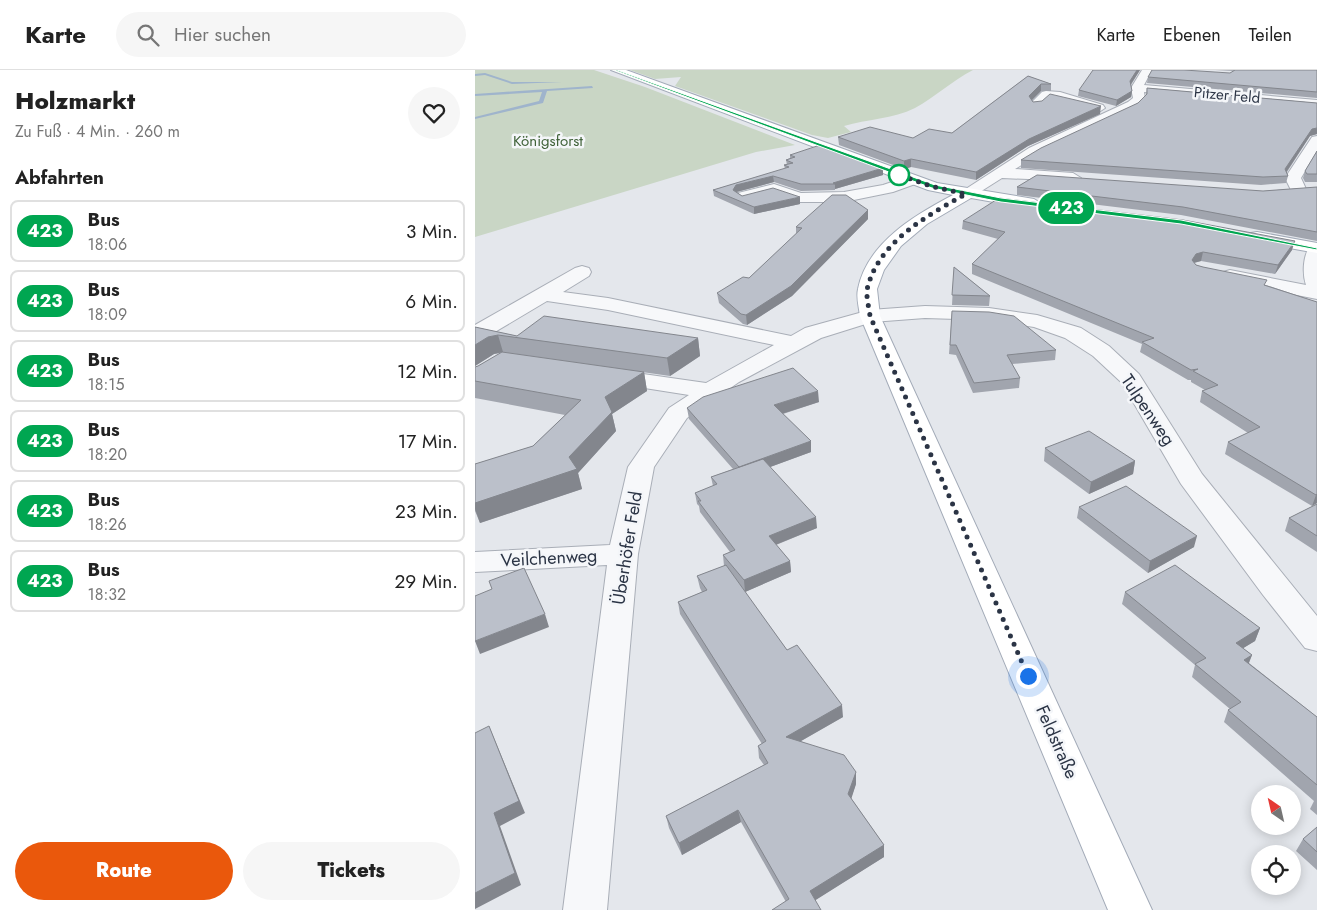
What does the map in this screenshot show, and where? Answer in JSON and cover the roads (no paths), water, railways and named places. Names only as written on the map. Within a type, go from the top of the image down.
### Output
[{"type":"main road","points":[[616,70],[913,180],[966,194],[1050,206]]},
{"type":"main road","name":"Feldstraße","points":[[966,194],[938,209],[908,231],[882,256],[867,288],[870,316],[1130,910]]},
{"type":"main road","points":[[1239,233],[1317,248]]},
{"type":"street","points":[[966,194],[1034,151],[1119,112],[1139,99],[1137,88],[1147,70]]},
{"type":"street","name":"Pitzer Feld","points":[[1137,88],[1214,93],[1317,104]]},
{"type":"street","points":[[1036,104],[1046,95],[1060,96],[1079,103],[1119,112]]},
{"type":"street","points":[[1298,189],[1293,178],[1317,140]]},
{"type":"street","points":[[1002,173],[1091,179]]},
{"type":"street","points":[[744,196],[777,188],[800,198],[811,199],[867,193],[913,180]]},
{"type":"street","points":[[1279,190],[1317,188]]},
{"type":"street","points":[[1317,248],[1314,261],[1314,280],[1317,288]]},
{"type":"street","points":[[1209,271],[1317,293]]},
{"type":"street","points":[[475,334],[582,272]]},
{"type":"street","points":[[544,295],[608,304],[793,344]]},
{"type":"street","name":"Tulpenweg","points":[[870,316],[925,312],[989,314],[1037,321],[1073,334],[1101,351],[1131,379],[1191,478],[1274,587],[1317,639]]},
{"type":"street","name":"Überhöfer Feld","points":[[585,910],[623,554],[641,467],[678,413],[731,377],[813,333],[870,316]]},
{"type":"street","points":[[591,374],[710,391]]},
{"type":"street","name":"Veilchenweg","points":[[475,562],[623,554]]},
{"type":"waterway","points":[[475,75],[485,74],[512,83],[560,82]]},
{"type":"waterway","points":[[545,90],[592,87]]},
{"type":"waterway","points":[[475,95],[545,90]]},
{"type":"waterway","points":[[475,118],[541,102],[545,90]]},
{"type":"park label","name":"Königsforst","points":[[548,141]]}]
